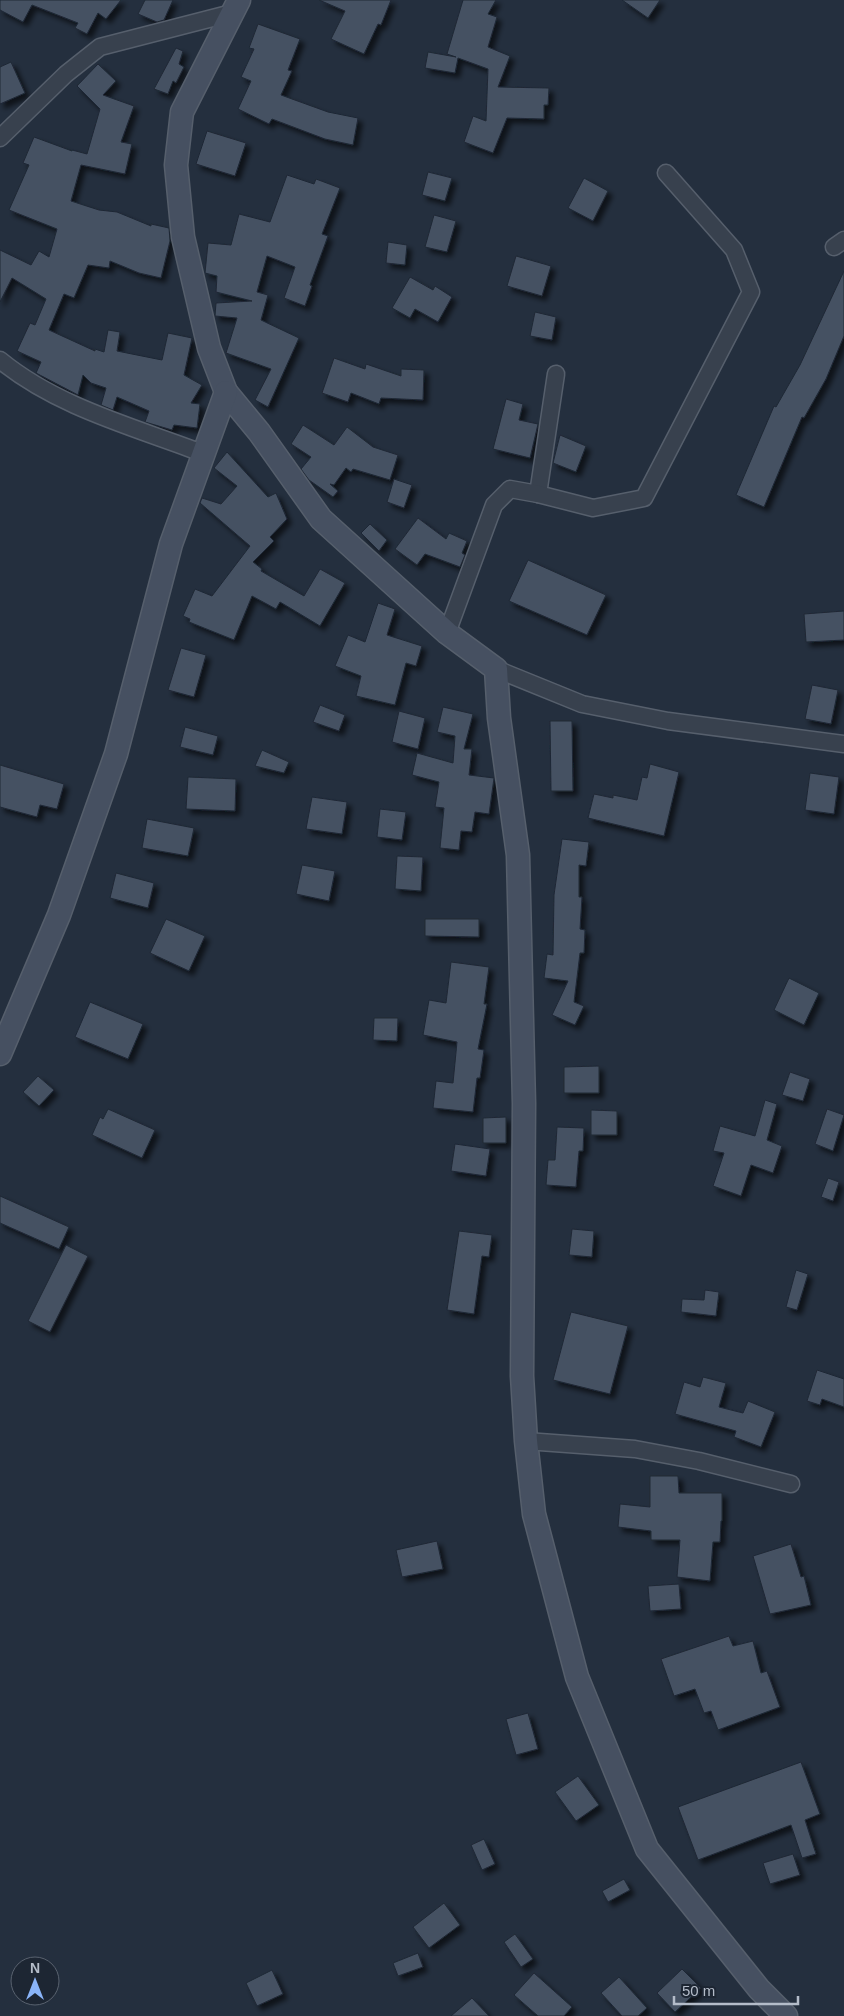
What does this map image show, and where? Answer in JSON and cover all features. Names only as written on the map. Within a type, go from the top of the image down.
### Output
[{"type":"street","points":[[0,138],[66,74],[100,47],[236,6]]},
{"type":"street","points":[[236,6],[182,112],[176,165],[183,237],[209,348],[226,392],[259,432],[321,519],[447,633],[496,669],[582,704],[668,721],[844,744]]},
{"type":"street","points":[[447,633],[494,505],[510,490],[538,494],[593,508],[644,498],[752,292],[734,250],[666,172]]},
{"type":"street","points":[[0,360],[19,376],[74,405],[202,453]]},
{"type":"street","points":[[538,494],[556,374]]},
{"type":"street","points":[[0,1054],[59,915],[116,754],[171,544],[202,453],[226,392]]},
{"type":"street","points":[[496,669],[499,718],[518,855],[524,1104],[522,1376],[526,1440],[534,1514],[577,1677],[647,1849],[759,1989],[786,2016]]},
{"type":"street","points":[[526,1440],[635,1448],[699,1461],[791,1484]]},
{"type":"building","points":[[0,0],[121,0],[106,19],[98,13],[87,34],[75,28],[78,23],[32,5],[23,22],[0,10]]},
{"type":"building","points":[[145,0],[173,0],[164,20],[157,22],[138,14]]},
{"type":"building","points":[[319,0],[391,0],[381,25],[378,24],[364,54],[331,39],[345,11]]},
{"type":"building","points":[[463,0],[496,0],[488,14],[497,17],[488,47],[510,56],[498,87],[549,88],[548,105],[544,105],[544,119],[507,118],[493,153],[464,142],[473,116],[486,121],[488,69],[458,58],[455,73],[425,68],[428,52],[456,57],[447,54]]},
{"type":"building","points":[[622,0],[660,0],[648,18]]},
{"type":"building","points":[[258,24],[300,39],[288,70],[292,71],[281,95],[328,112],[358,118],[353,145],[325,139],[272,119],[269,124],[238,109],[251,81],[241,77],[254,49],[249,48]]},
{"type":"building","points":[[176,48],[183,51],[179,64],[184,67],[176,83],[173,81],[168,94],[154,89]]},
{"type":"building","points":[[11,62],[25,93],[0,104],[0,67]]},
{"type":"building","points":[[98,64],[116,81],[103,95],[134,106],[121,142],[132,144],[125,174],[81,165],[71,201],[99,210],[117,212],[151,226],[151,224],[169,228],[170,241],[161,278],[139,273],[110,261],[109,268],[88,265],[74,298],[64,294],[49,330],[95,351],[95,349],[104,352],[108,330],[120,332],[117,351],[162,360],[168,333],[192,338],[184,375],[202,385],[191,403],[200,404],[197,428],[174,425],[172,430],[145,422],[149,411],[117,397],[113,410],[101,405],[106,388],[91,383],[83,375],[78,395],[36,373],[41,362],[17,351],[30,323],[35,325],[46,299],[12,278],[0,302],[0,250],[31,265],[39,251],[49,257],[57,229],[9,210],[29,165],[23,163],[34,137],[72,151],[87,154],[100,109],[77,86]]},
{"type":"building","points":[[207,131],[246,143],[235,176],[196,164]]},
{"type":"building","points":[[428,172],[452,178],[445,201],[422,195]]},
{"type":"building","points":[[287,175],[314,184],[316,179],[340,188],[322,234],[328,236],[310,285],[312,286],[305,306],[284,298],[295,267],[267,256],[257,292],[268,295],[261,320],[299,338],[268,407],[255,400],[271,369],[226,353],[237,318],[215,316],[216,303],[252,301],[216,292],[217,276],[205,273],[208,243],[231,245],[239,214],[270,222]]},
{"type":"building","points":[[584,178],[608,191],[593,221],[568,208]]},
{"type":"building","points":[[434,215],[456,221],[447,252],[425,247]]},
{"type":"building","points":[[388,242],[407,245],[405,265],[386,263]]},
{"type":"building","points":[[516,256],[551,266],[542,296],[507,286]]},
{"type":"building","points":[[844,271],[844,336],[826,379],[804,418],[802,417],[764,507],[736,495],[774,406],[776,407],[800,365]]},
{"type":"building","points":[[410,277],[433,290],[435,286],[452,297],[438,322],[415,309],[410,318],[392,308]]},
{"type":"building","points":[[535,312],[556,317],[552,340],[530,336]]},
{"type":"building","points":[[334,358],[365,369],[366,364],[401,376],[401,369],[424,370],[423,400],[381,398],[379,404],[351,393],[348,402],[322,393]]},
{"type":"building","points":[[506,399],[523,404],[519,420],[538,424],[530,458],[493,449]]},
{"type":"building","points":[[303,425],[334,445],[347,427],[373,447],[398,455],[390,480],[353,469],[351,472],[346,468],[334,485],[330,484],[338,491],[333,497],[309,480],[301,469],[311,457],[291,444]]},
{"type":"building","points":[[560,435],[586,446],[576,472],[553,463]]},
{"type":"building","points":[[227,452],[268,497],[276,493],[287,519],[270,537],[274,541],[253,562],[262,569],[261,571],[304,596],[320,569],[345,583],[320,626],[280,602],[276,609],[252,596],[234,640],[189,622],[190,619],[183,616],[195,589],[212,596],[250,546],[200,503],[202,498],[221,504],[237,486],[214,468]]},
{"type":"building","points":[[394,479],[412,485],[404,508],[387,502]]},
{"type":"building","points":[[418,518],[446,539],[449,533],[467,541],[462,553],[465,555],[460,567],[425,554],[417,565],[395,549]]},
{"type":"building","points":[[370,524],[387,540],[379,551],[361,533]]},
{"type":"building","points":[[528,560],[606,595],[587,635],[509,601]]},
{"type":"building","points":[[378,603],[395,609],[387,635],[422,646],[416,666],[406,663],[395,705],[356,696],[361,676],[335,666],[348,635],[365,642]]},
{"type":"building","points":[[844,611],[844,640],[806,642],[804,614]]},
{"type":"building","points":[[181,648],[206,655],[194,697],[168,690]]},
{"type":"building","points":[[812,685],[838,690],[831,724],[805,719]]},
{"type":"building","points":[[320,705],[345,715],[339,731],[313,722]]},
{"type":"building","points":[[443,707],[473,714],[464,749],[472,749],[469,775],[494,778],[489,814],[475,812],[472,832],[461,831],[459,850],[440,848],[444,808],[435,807],[439,782],[412,775],[417,753],[453,763],[455,736],[437,732]]},
{"type":"building","points":[[399,711],[425,718],[418,749],[392,742]]},
{"type":"building","points":[[550,721],[572,721],[573,791],[551,791]]},
{"type":"building","points":[[185,727],[218,736],[213,755],[180,747]]},
{"type":"building","points":[[262,750],[289,762],[284,773],[255,766]]},
{"type":"building","points":[[650,764],[679,772],[664,836],[588,818],[594,794],[613,798],[613,795],[637,800],[642,777],[647,778]]},
{"type":"building","points":[[0,765],[64,784],[57,809],[40,805],[37,817],[0,807]]},
{"type":"building","points":[[810,773],[839,777],[834,814],[805,810]]},
{"type":"building","points":[[188,777],[236,779],[235,811],[186,809]]},
{"type":"building","points":[[312,797],[347,802],[342,834],[306,829]]},
{"type":"building","points":[[380,809],[406,812],[402,840],[377,837]]},
{"type":"building","points":[[147,819],[194,828],[188,856],[142,848]]},
{"type":"building","points":[[562,839],[589,842],[586,866],[579,865],[579,897],[582,897],[580,929],[585,930],[584,953],[580,953],[574,1002],[584,1006],[575,1025],[552,1015],[568,981],[544,978],[547,954],[553,955],[554,895]]},
{"type":"building","points":[[397,856],[423,857],[421,891],[395,889]]},
{"type":"building","points":[[302,865],[335,871],[329,901],[296,894]]},
{"type":"building","points":[[116,873],[154,883],[148,908],[110,898]]},
{"type":"building","points":[[166,919],[205,936],[189,971],[150,953]]},
{"type":"building","points":[[425,919],[479,919],[479,937],[425,936]]},
{"type":"building","points":[[451,962],[489,967],[484,1004],[487,1004],[478,1049],[484,1050],[480,1078],[477,1078],[473,1112],[433,1108],[436,1081],[453,1083],[457,1042],[423,1035],[429,1000],[446,1003]]},
{"type":"building","points":[[789,978],[819,993],[804,1025],[774,1010]]},
{"type":"building","points":[[90,1002],[143,1024],[128,1059],[75,1037]]},
{"type":"building","points":[[374,1018],[398,1018],[397,1041],[373,1040]]},
{"type":"building","points":[[599,1066],[599,1093],[564,1093],[564,1067]]},
{"type":"building","points":[[790,1072],[810,1079],[803,1101],[782,1095]]},
{"type":"building","points":[[38,1076],[54,1090],[39,1106],[23,1092]]},
{"type":"building","points":[[765,1100],[777,1104],[767,1140],[782,1146],[773,1173],[751,1165],[741,1196],[713,1186],[724,1153],[713,1151],[720,1126],[755,1136]]},
{"type":"building","points":[[108,1109],[155,1130],[142,1158],[92,1135],[100,1117],[103,1119]]},
{"type":"building","points":[[827,1109],[844,1115],[833,1151],[815,1144]]},
{"type":"building","points":[[591,1110],[617,1111],[617,1135],[591,1135]]},
{"type":"building","points":[[506,1117],[506,1143],[483,1143],[483,1118]]},
{"type":"building","points":[[557,1127],[584,1128],[583,1151],[579,1151],[576,1187],[546,1185],[548,1160],[555,1160]]},
{"type":"building","points":[[455,1144],[490,1149],[486,1176],[451,1171]]},
{"type":"building","points":[[828,1178],[839,1182],[833,1201],[821,1197]]},
{"type":"building","points":[[0,1196],[69,1227],[59,1249],[0,1223]]},
{"type":"building","points":[[572,1229],[594,1231],[592,1257],[569,1255]]},
{"type":"building","points":[[459,1231],[492,1235],[489,1257],[482,1256],[474,1314],[447,1310]]},
{"type":"building","points":[[66,1245],[88,1256],[50,1332],[28,1321]]},
{"type":"building","points":[[796,1270],[808,1274],[797,1310],[786,1307]]},
{"type":"building","points":[[705,1290],[719,1292],[716,1316],[681,1312],[682,1299],[704,1300]]},
{"type":"building","points":[[571,1312],[628,1326],[610,1394],[553,1380]]},
{"type":"building","points":[[817,1370],[844,1379],[844,1407],[822,1399],[820,1405],[807,1401]]},
{"type":"building","points":[[703,1377],[726,1383],[719,1407],[743,1413],[748,1401],[775,1412],[761,1447],[734,1437],[736,1431],[675,1414],[684,1382],[700,1387]]},
{"type":"building","points":[[650,1476],[678,1476],[679,1493],[722,1493],[720,1542],[713,1542],[710,1581],[677,1577],[680,1540],[651,1540],[651,1531],[618,1527],[620,1504],[650,1507]]},
{"type":"building","points":[[437,1541],[443,1569],[402,1577],[396,1550]]},
{"type":"building","points":[[791,1544],[801,1577],[804,1576],[811,1605],[770,1614],[753,1556]]},
{"type":"building","points":[[679,1584],[681,1609],[650,1611],[648,1586]]},
{"type":"building","points":[[729,1636],[733,1646],[753,1641],[761,1673],[767,1671],[780,1707],[718,1730],[711,1711],[704,1713],[695,1689],[674,1696],[661,1659]]},
{"type":"building","points":[[528,1713],[538,1749],[516,1755],[506,1719]]},
{"type":"building","points":[[801,1762],[820,1814],[805,1820],[816,1854],[802,1858],[791,1825],[698,1860],[678,1807]]},
{"type":"building","points":[[578,1776],[599,1805],[576,1821],[555,1792]]},
{"type":"building","points":[[484,1839],[495,1864],[482,1870],[471,1845]]},
{"type":"building","points":[[793,1854],[800,1875],[770,1884],[763,1863]]},
{"type":"building","points":[[624,1879],[630,1890],[608,1902],[602,1891]]},
{"type":"building","points":[[444,1903],[460,1925],[429,1948],[413,1927]]},
{"type":"building","points":[[515,1934],[533,1959],[521,1967],[504,1942]]},
{"type":"building","points":[[418,1953],[423,1967],[398,1976],[393,1963]]},
{"type":"building","points":[[682,1969],[701,1988],[675,2012],[657,1993]]},
{"type":"building","points":[[272,1970],[283,1994],[257,2006],[246,1983]]},
{"type":"building","points":[[534,1973],[572,2007],[564,2016],[538,2016],[514,1995]]},
{"type":"building","points":[[619,1977],[647,2008],[638,2016],[622,2016],[601,1993]]},
{"type":"building","points":[[472,1998],[489,2016],[451,2016]]}]
